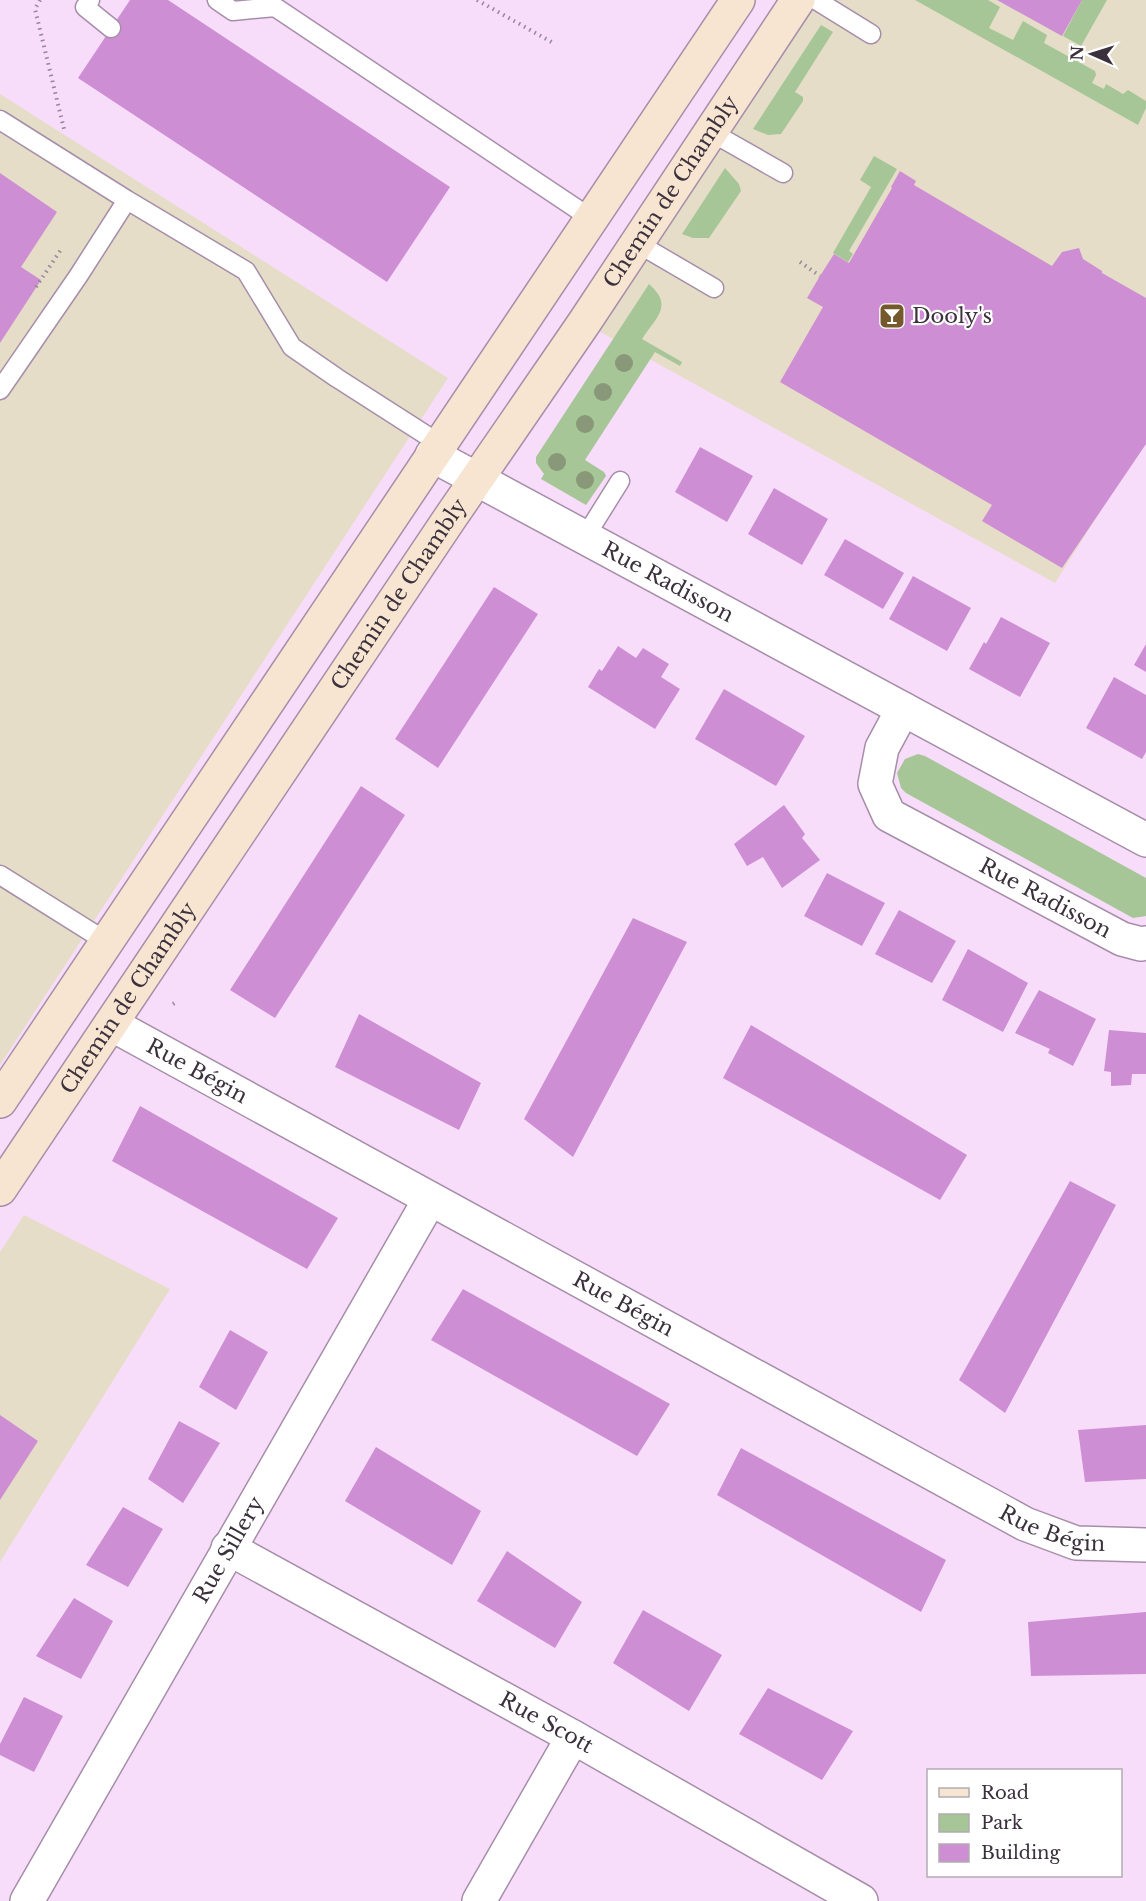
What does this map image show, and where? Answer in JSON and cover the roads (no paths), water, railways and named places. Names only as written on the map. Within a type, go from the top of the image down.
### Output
[{"type":"main road","points":[[0,1101],[738,0]]},
{"type":"main road","name":"Chemin de Chambly","points":[[0,1189],[798,0]]},
{"type":"street","name":"Rue Radisson","points":[[436,449],[477,479],[1146,840]]},
{"type":"street","name":"Rue Radisson","points":[[903,709],[882,748],[875,784],[889,815],[1122,939],[1141,944],[1146,943]]},
{"type":"street","name":"Rue Bégin","points":[[111,1024],[1025,1524],[1076,1543],[1146,1545]]},
{"type":"street","name":"Rue Sillery","points":[[27,1901],[430,1199]]},
{"type":"street","name":"Rue Scott","points":[[228,1548],[573,1737],[861,1901]]},
{"type":"street","points":[[479,1901],[573,1737]]},
{"type":"lane","points":[[90,0],[85,7],[111,28]]},
{"type":"lane","points":[[217,0],[233,11],[277,4],[592,219]]},
{"type":"lane","points":[[816,0],[871,34]]},
{"type":"lane","points":[[0,120],[246,271],[292,347],[436,449]]},
{"type":"lane","points":[[711,132],[783,173]]},
{"type":"lane","points":[[0,390],[80,274],[127,200]]},
{"type":"lane","points":[[637,243],[714,288]]},
{"type":"lane","points":[[585,537],[620,481]]},
{"type":"lane","points":[[0,875],[107,942]]},
{"type":"place","name":"Dooly's","points":[[892,316]]}]
